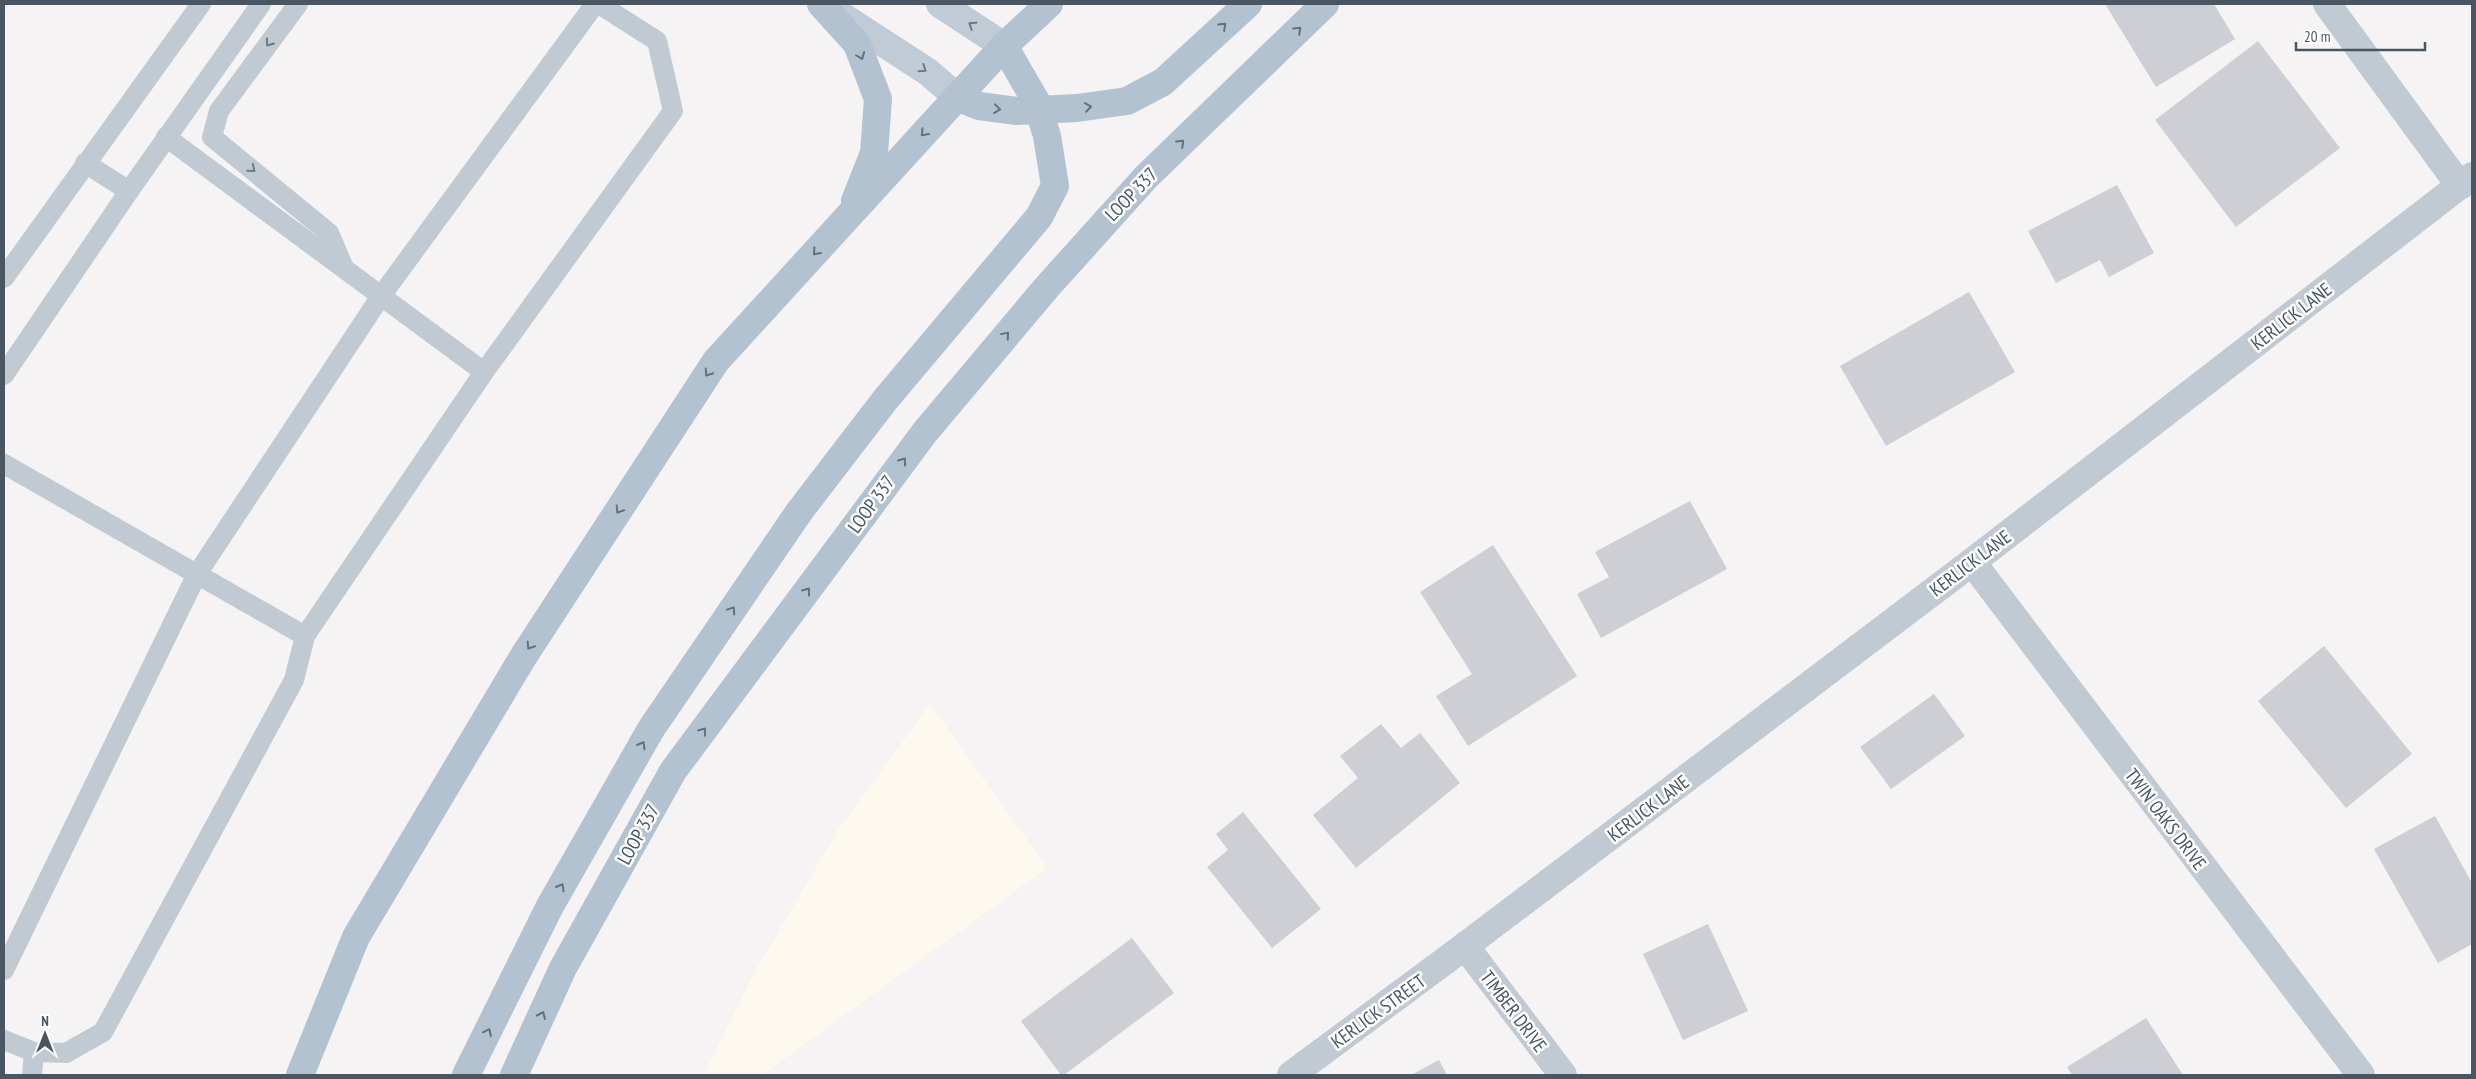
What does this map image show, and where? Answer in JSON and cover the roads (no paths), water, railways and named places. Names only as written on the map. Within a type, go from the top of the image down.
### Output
[{"type":"main road","points":[[822,4],[857,44],[878,99],[874,154],[849,216]]},
{"type":"main road","points":[[300,1075],[356,937],[523,657],[716,361],[1004,46],[1049,4]]},
{"type":"main road","points":[[957,97],[980,106],[1018,111],[1039,111],[1127,101],[1163,82],[1248,4]]},
{"type":"main road","name":"LOOP 337","points":[[514,1075],[563,968],[673,771],[925,432],[1047,287],[1140,184],[1325,4]]},
{"type":"main road","points":[[466,1075],[550,906],[651,728],[800,512],[885,400],[1039,217],[1056,186],[1047,136],[1039,111],[1004,46]]},
{"type":"street","points":[[822,4],[928,72],[957,97]]},
{"type":"street","points":[[940,4],[1004,46]]},
{"type":"street","points":[[2327,4],[2466,181]]},
{"type":"street","name":"KERLICK LANE","points":[[1465,946],[1972,562],[2466,181]]},
{"type":"street","name":"TWIN OAKS DRIVE","points":[[1972,562],[2361,1075]]},
{"type":"street","name":"KERLICK STREET","points":[[1291,1075],[1465,946]]},
{"type":"street","name":"TIMBER DRIVE","points":[[1465,946],[1563,1075]]},
{"type":"lane","points":[[4,278],[201,4]]},
{"type":"lane","points":[[4,375],[129,190],[261,4]]},
{"type":"lane","points":[[298,4],[219,111],[212,137],[329,233],[344,268]]},
{"type":"lane","points":[[4,970],[197,574],[382,296],[597,4],[657,41],[673,111],[484,372],[306,636],[294,680],[103,1032],[66,1053],[34,1052],[4,1040]]},
{"type":"lane","points":[[166,137],[484,372]]},
{"type":"lane","points":[[85,163],[129,190]]},
{"type":"lane","points":[[4,464],[306,636]]},
{"type":"lane","points":[[32,1075],[34,1052]]}]
